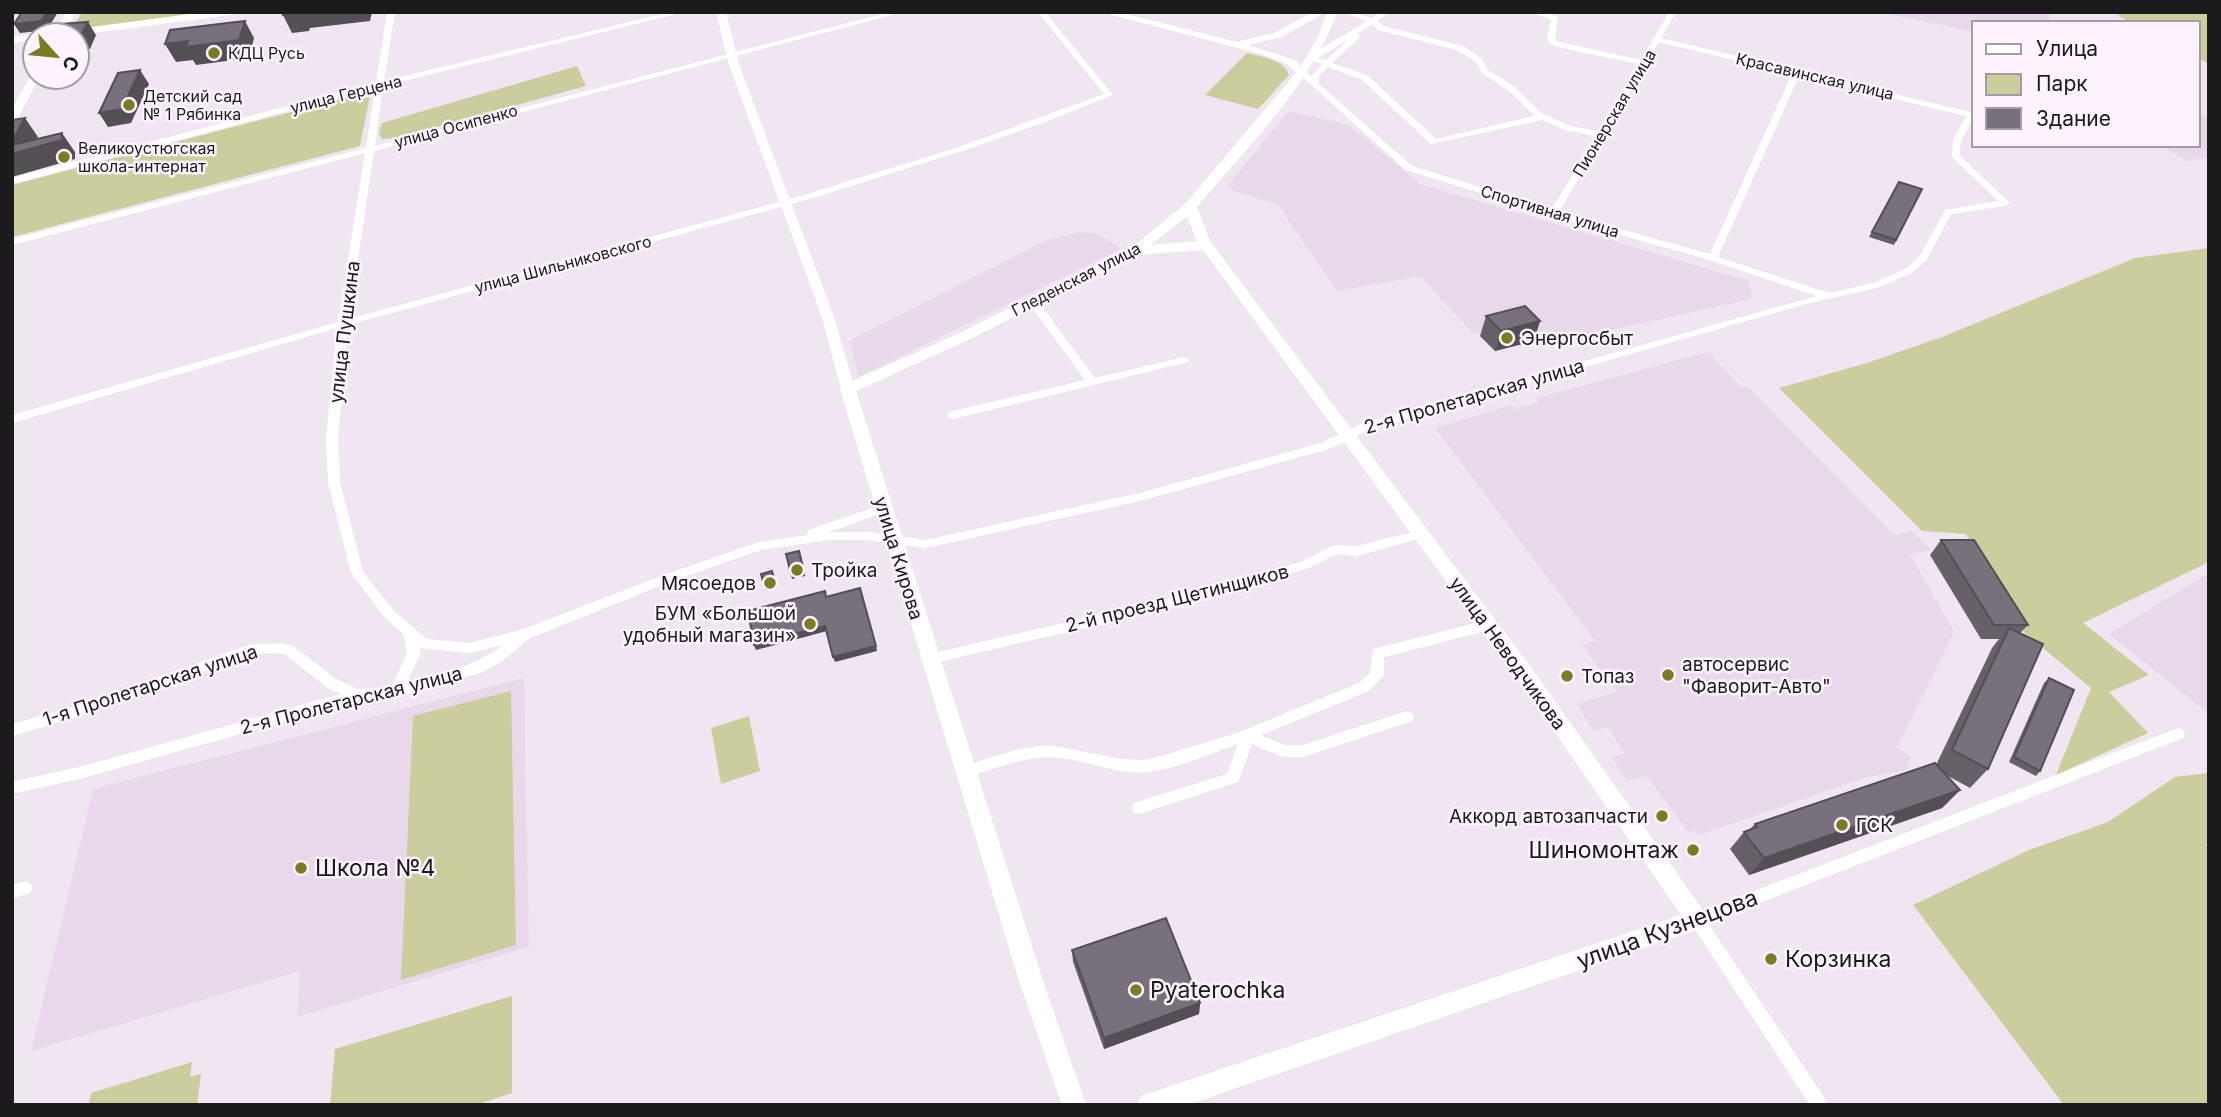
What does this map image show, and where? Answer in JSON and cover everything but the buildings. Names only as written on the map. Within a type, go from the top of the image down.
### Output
[{"type":"main road","points":[[91,31],[232,12]]},
{"type":"main road","points":[[1107,12],[1282,57],[1302,73]]},
{"type":"main road","points":[[1234,44],[1277,35],[1321,12]]},
{"type":"main road","name":"Гледенская улица","points":[[848,389],[1133,252],[1190,207],[1302,73],[1312,58],[1332,12]]},
{"type":"main road","name":"улица Неводчикова","points":[[1190,207],[1207,246],[1488,625],[1697,920]]},
{"type":"main road","points":[[1133,252],[1189,245],[1207,246]]},
{"type":"main road","name":"улица Кирова","points":[[848,389],[1031,981],[1074,1105]]},
{"type":"main road","name":"улица Кузнецова","points":[[1150,1105],[1697,920]]},
{"type":"street","name":"улица Пушкина","points":[[391,12],[343,323],[332,438],[334,482],[357,573],[390,615],[424,644],[469,648],[525,634]]},
{"type":"street","name":"улица Герцена","points":[[12,181],[379,85],[681,12]]},
{"type":"street","name":"улица Кирова","points":[[721,12],[731,55],[827,314],[848,389]]},
{"type":"street","name":"улица Осипенко","points":[[12,242],[900,12]]},
{"type":"street","name":"улица Шильниковского","points":[[12,419],[343,323],[785,204],[959,151],[1109,95],[1041,12]]},
{"type":"street","points":[[1345,12],[1371,20],[1381,28],[1460,48],[1543,117],[1568,128],[1601,134]]},
{"type":"street","points":[[1312,58],[1387,12]]},
{"type":"street","points":[[1531,12],[1557,15],[1551,39],[1556,44],[1642,63]]},
{"type":"street","name":"Пионерская улица","points":[[1554,213],[1642,63],[1659,40],[1673,12]]},
{"type":"street","points":[[1315,85],[1315,75],[1371,20]]},
{"type":"street","name":"Красавинская улица","points":[[1659,40],[1972,114]]},
{"type":"street","points":[[1312,58],[1330,62],[1364,77],[1434,142],[1543,117]]},
{"type":"street","points":[[1713,258],[1797,72]]},
{"type":"street","name":"Спортивная улица","points":[[1302,73],[1409,168],[1713,258],[1828,296]]},
{"type":"street","points":[[12,118],[27,91]]},
{"type":"street","name":"2-я Пролетарская улица","points":[[795,539],[855,536],[925,544],[1140,497],[1325,446],[1346,434],[1510,385],[1828,296],[1877,285],[1910,270],[1924,257],[1948,212],[2005,202],[1956,157],[1955,146],[1965,121],[1972,115]]},
{"type":"street","points":[[1032,302],[1093,383]]},
{"type":"street","points":[[953,415],[1184,359]]},
{"type":"street","name":"2-я Пролетарская улица","points":[[12,788],[83,772],[357,695],[396,692],[475,669],[496,658],[525,634],[709,563],[760,546],[795,539],[884,508]]},
{"type":"street","name":"2-й проезд Щетинщиков","points":[[930,659],[1184,600],[1305,565],[1335,550],[1357,551],[1421,534]]},
{"type":"street","points":[[967,771],[1023,754],[1049,751],[1088,756],[1128,766],[1145,766],[1248,736],[1372,683],[1377,675],[1378,653],[1488,625]]},
{"type":"street","points":[[396,692],[414,652],[409,631]]},
{"type":"street","name":"1-я Пролетарская улица","points":[[12,730],[73,712],[249,650],[269,646],[298,653],[331,682],[357,695]]},
{"type":"street","points":[[1248,736],[1283,751],[1303,751],[1407,717]]},
{"type":"street","name":"улица Кузнецова","points":[[1697,920],[2178,734]]},
{"type":"street","points":[[1139,808],[1233,778],[1248,736]]},
{"type":"street","name":"улица Неводчикова","points":[[1697,920],[1820,1105]]},
{"type":"shaded area","points":[[1880,12],[2049,12],[2050,21],[1972,21],[1972,32]]},
{"type":"shaded area","points":[[1289,111],[1349,125],[1420,184],[1749,281],[1751,299],[1545,345],[1523,322],[1474,334],[1422,279],[1415,277],[1337,291],[1277,204],[1232,190],[1228,185]]},
{"type":"shaded area","points":[[2200,112],[2209,117],[2209,158],[2186,161],[2165,147],[2200,147]]},
{"type":"shaded area","points":[[1081,232],[1099,234],[1121,249],[858,377],[850,340],[1047,240]]},
{"type":"shaded area","points":[[1708,352],[1741,387],[1749,387],[1894,535],[1912,531],[1931,550],[1910,554],[1954,632],[1897,748],[1912,757],[1906,770],[1867,777],[1699,835],[1695,830],[1688,832],[1647,776],[1627,781],[1612,757],[1625,753],[1607,727],[1594,731],[1576,704],[1617,692],[1582,645],[1595,641],[1435,428],[1512,405],[1516,409],[1539,402],[1537,398]]},
{"type":"shaded area","points":[[2209,573],[2209,714],[2109,634]]},
{"type":"shaded area","name":"Школа №4","points":[[524,678],[529,947],[297,1017],[300,971],[31,1051],[93,789]]},
{"type":"green space","points":[[82,12],[211,12],[91,28],[91,21],[77,21]]},
{"type":"green space","points":[[2133,12],[2209,12],[2209,64],[2200,59],[2200,21],[2128,21],[2117,15]]},
{"type":"green space","points":[[1247,53],[1277,62],[1289,75],[1258,109],[1205,95]]},
{"type":"green space","points":[[577,66],[586,86],[398,138],[382,139],[379,134],[382,123]]},
{"type":"green space","points":[[371,91],[360,146],[12,237],[12,185]]},
{"type":"green space","points":[[2209,248],[2209,562],[2083,623],[2149,675],[2109,692],[2148,733],[2056,775],[2091,688],[2020,629],[1966,534],[1922,531],[1779,388],[1870,362],[1942,337],[2135,258]]},
{"type":"green space","points":[[511,691],[516,945],[401,980],[413,716]]},
{"type":"green space","points":[[749,716],[760,771],[721,784],[711,728]]},
{"type":"green space","points":[[2209,773],[2209,842],[2206,845],[2209,849],[2209,1105],[2064,1105],[1913,905],[2029,850],[2108,822],[2175,777]]},
{"type":"green space","points":[[512,996],[512,1093],[475,1105],[330,1105],[335,1049]]},
{"type":"green space","points":[[192,1062],[190,1077],[201,1074],[197,1105],[89,1105],[91,1093]]},
{"type":"place","name":"КДЦ Русь","points":[[214,53]]},
{"type":"place","name":"Детский сад № 1 Рябинка","points":[[129,105]]},
{"type":"place","name":"Великоустюгская школа-интернат","points":[[64,157]]},
{"type":"place","name":"Энергосбыт","points":[[1507,338]]},
{"type":"place","name":"Тройка","points":[[797,570]]},
{"type":"place","name":"Мясоедов","points":[[770,583]]},
{"type":"place","name":"БУМ «Большой удобный магазин»","points":[[810,624]]},
{"type":"place","name":"автосервис \"Фаворит-Авто\"","points":[[1668,675]]},
{"type":"place","name":"Топаз","points":[[1567,676]]},
{"type":"place","name":"Аккорд автозапчасти","points":[[1662,816]]},
{"type":"place","name":"ГСК","points":[[1842,825]]},
{"type":"place","name":"Шиномонтаж","points":[[1693,850]]},
{"type":"place","name":"Школа №4","points":[[301,868]]},
{"type":"place","name":"Корзинка","points":[[1771,959]]},
{"type":"place","name":"Pyaterochka","points":[[1136,990]]}]
